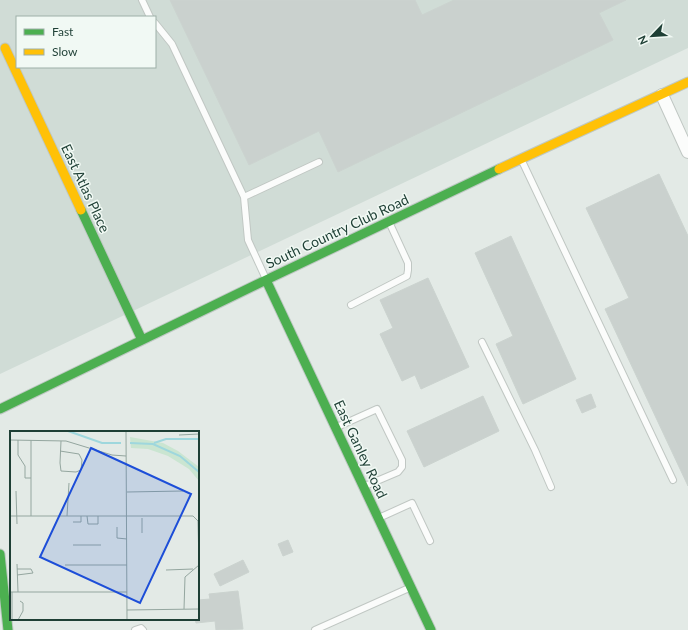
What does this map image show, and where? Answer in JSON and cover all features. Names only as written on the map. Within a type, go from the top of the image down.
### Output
[{"type":"street","name":"East Atlas Place","points":[[6,48],[142,340]]},
{"type":"street","name":"South Country Club Road","points":[[0,409],[266,280],[521,159],[688,82]]},
{"type":"street","points":[[662,95],[688,152]]},
{"type":"street","name":"East Ganley Road","points":[[266,280],[431,630]]},
{"type":"street","points":[[0,554],[4,573],[8,630]]},
{"type":"lane","points":[[142,0],[150,16]]},
{"type":"lane","points":[[156,24],[172,44],[244,197],[248,240],[266,280]]},
{"type":"lane","points":[[521,159],[673,480]]},
{"type":"lane","points":[[244,197],[319,162]]},
{"type":"lane","points":[[351,306],[407,276],[408,263],[389,222]]},
{"type":"lane","points":[[482,342],[535,450],[551,487]]},
{"type":"lane","points":[[336,428],[377,408],[402,460],[402,466],[398,472],[364,487]]},
{"type":"lane","points":[[378,518],[412,503],[430,541]]},
{"type":"lane","points":[[315,630],[411,587]]},
{"type":"lane","points":[[135,630],[141,628],[143,630]]},
{"type":"shaded area","points":[[0,0],[688,0],[688,48],[0,374]]},
{"type":"building","points":[[170,0],[415,0],[422,15],[454,0],[626,0],[599,13],[613,40],[338,172],[319,131],[249,165]]},
{"type":"building","points":[[659,174],[688,236],[688,486],[605,309],[629,298],[586,208]]},
{"type":"building","points":[[511,236],[576,379],[523,404],[496,344],[513,336],[475,253]]},
{"type":"building","points":[[428,278],[469,367],[421,389],[415,375],[402,381],[380,334],[393,328],[380,300]]},
{"type":"building","points":[[591,394],[596,407],[582,413],[576,400]]},
{"type":"building","points":[[483,396],[499,431],[424,467],[407,431]]},
{"type":"building","points":[[288,540],[293,552],[283,556],[278,544]]},
{"type":"building","points":[[243,560],[249,572],[220,586],[214,574]]},
{"type":"building","points":[[238,591],[243,629],[216,630],[215,621],[196,623],[195,620],[199,620],[199,600],[210,599],[209,594]]},
{"type":"traffic: fast","points":[[0,409],[499,169]]},
{"type":"traffic: fast","points":[[81,210],[142,340]]},
{"type":"traffic: fast","points":[[266,280],[431,630]]},
{"type":"traffic: fast","points":[[0,554],[8,630]]},
{"type":"traffic: slow","points":[[5,48],[81,210]]},
{"type":"traffic: slow","points":[[499,169],[688,82]]}]
